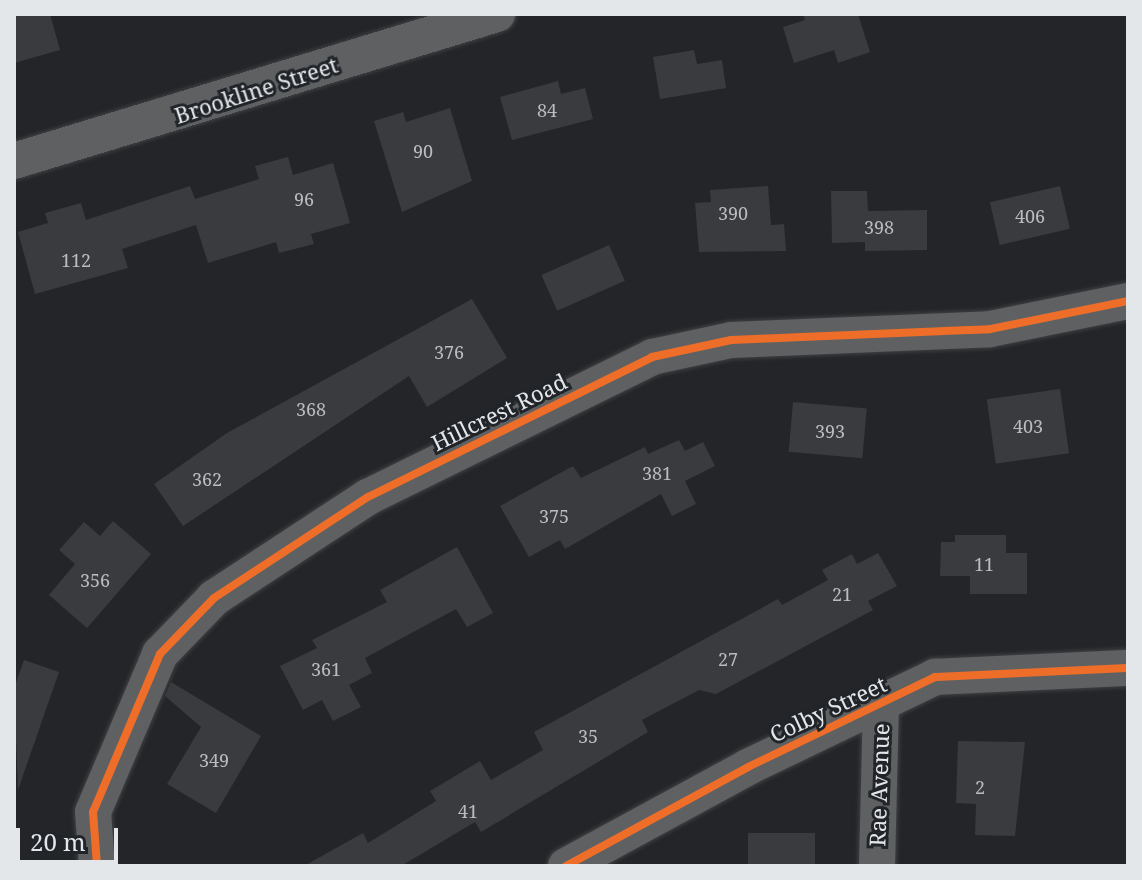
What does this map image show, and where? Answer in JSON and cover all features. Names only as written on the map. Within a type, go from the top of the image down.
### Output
[{"type":"street","name":"Brookline Street","points":[[14,161],[418,25],[497,14]]},
{"type":"street","name":"Hillcrest Road","points":[[97,866],[93,812],[160,654],[214,598],[368,497],[652,357],[731,340],[990,329],[1128,301]]},
{"type":"street","name":"Colby Street","points":[[566,866],[748,767],[935,677],[1128,668]]},
{"type":"street","name":"Rae Avenue","points":[[877,866],[881,705]]},
{"type":"building","points":[[14,14],[50,14],[60,50],[14,63]]},
{"type":"building","points":[[803,14],[858,14],[870,52],[838,63],[834,50],[794,63],[783,27],[805,20]]},
{"type":"building","points":[[694,50],[697,64],[722,60],[726,88],[660,99],[653,57]]},
{"type":"building","points":[[558,81],[561,94],[585,88],[593,119],[512,140],[500,97]]},
{"type":"building","points":[[450,108],[472,181],[402,212],[374,121],[403,112],[406,122]]},
{"type":"building","points":[[288,157],[293,175],[333,163],[350,223],[311,234],[314,244],[279,253],[276,242],[208,263],[196,225],[122,249],[128,268],[35,294],[18,232],[48,223],[45,213],[81,203],[86,220],[190,186],[195,199],[259,179],[255,166]]},
{"type":"building","points":[[768,186],[771,225],[784,224],[786,251],[699,252],[695,203],[711,202],[710,190]]},
{"type":"building","points":[[1060,186],[1070,229],[1000,245],[990,202]]},
{"type":"building","points":[[831,191],[867,191],[868,211],[927,210],[927,250],[865,251],[865,242],[832,243]]},
{"type":"building","points":[[609,245],[625,281],[557,311],[541,275]]},
{"type":"building","points":[[472,299],[507,358],[427,407],[409,376],[183,526],[154,484],[227,433]]},
{"type":"building","points":[[1060,389],[1069,453],[996,464],[987,399]]},
{"type":"building","points":[[793,402],[867,408],[862,458],[789,452]]},
{"type":"building","points":[[679,440],[685,451],[703,442],[715,466],[685,481],[696,504],[672,516],[661,494],[565,549],[560,540],[529,557],[500,506],[573,466],[581,478],[645,447],[648,454]]},
{"type":"building","points":[[113,521],[151,554],[87,628],[49,595],[75,564],[59,550],[84,522],[100,536]]},
{"type":"building","points":[[955,535],[1006,535],[1006,553],[1027,553],[1027,594],[970,594],[970,576],[940,576],[941,542],[955,542]]},
{"type":"building","points":[[457,547],[493,613],[467,627],[456,609],[365,658],[372,673],[349,685],[361,707],[333,721],[322,700],[303,710],[280,666],[317,648],[312,640],[387,602],[380,590]]},
{"type":"building","points":[[878,553],[897,586],[868,601],[873,610],[716,694],[699,690],[642,720],[648,732],[481,832],[475,822],[401,866],[304,866],[363,833],[368,843],[436,801],[430,791],[480,761],[491,780],[543,750],[534,732],[778,599],[782,605],[828,580],[822,570],[852,554],[857,564]]},
{"type":"building","points":[[24,660],[59,672],[18,790],[14,688]]},
{"type":"building","points":[[171,682],[261,736],[216,813],[167,784],[201,727],[165,696]]},
{"type":"building","points":[[958,741],[1025,742],[1015,836],[975,835],[976,804],[956,803]]},
{"type":"building","points":[[748,833],[815,833],[815,866],[748,866]]},
{"type":"cycle path","points":[[97,866],[93,812],[160,654],[214,598],[368,497],[652,357],[731,340],[990,329],[1128,301]]},
{"type":"cycle path","points":[[566,866],[748,767],[935,677],[1128,668]]}]
